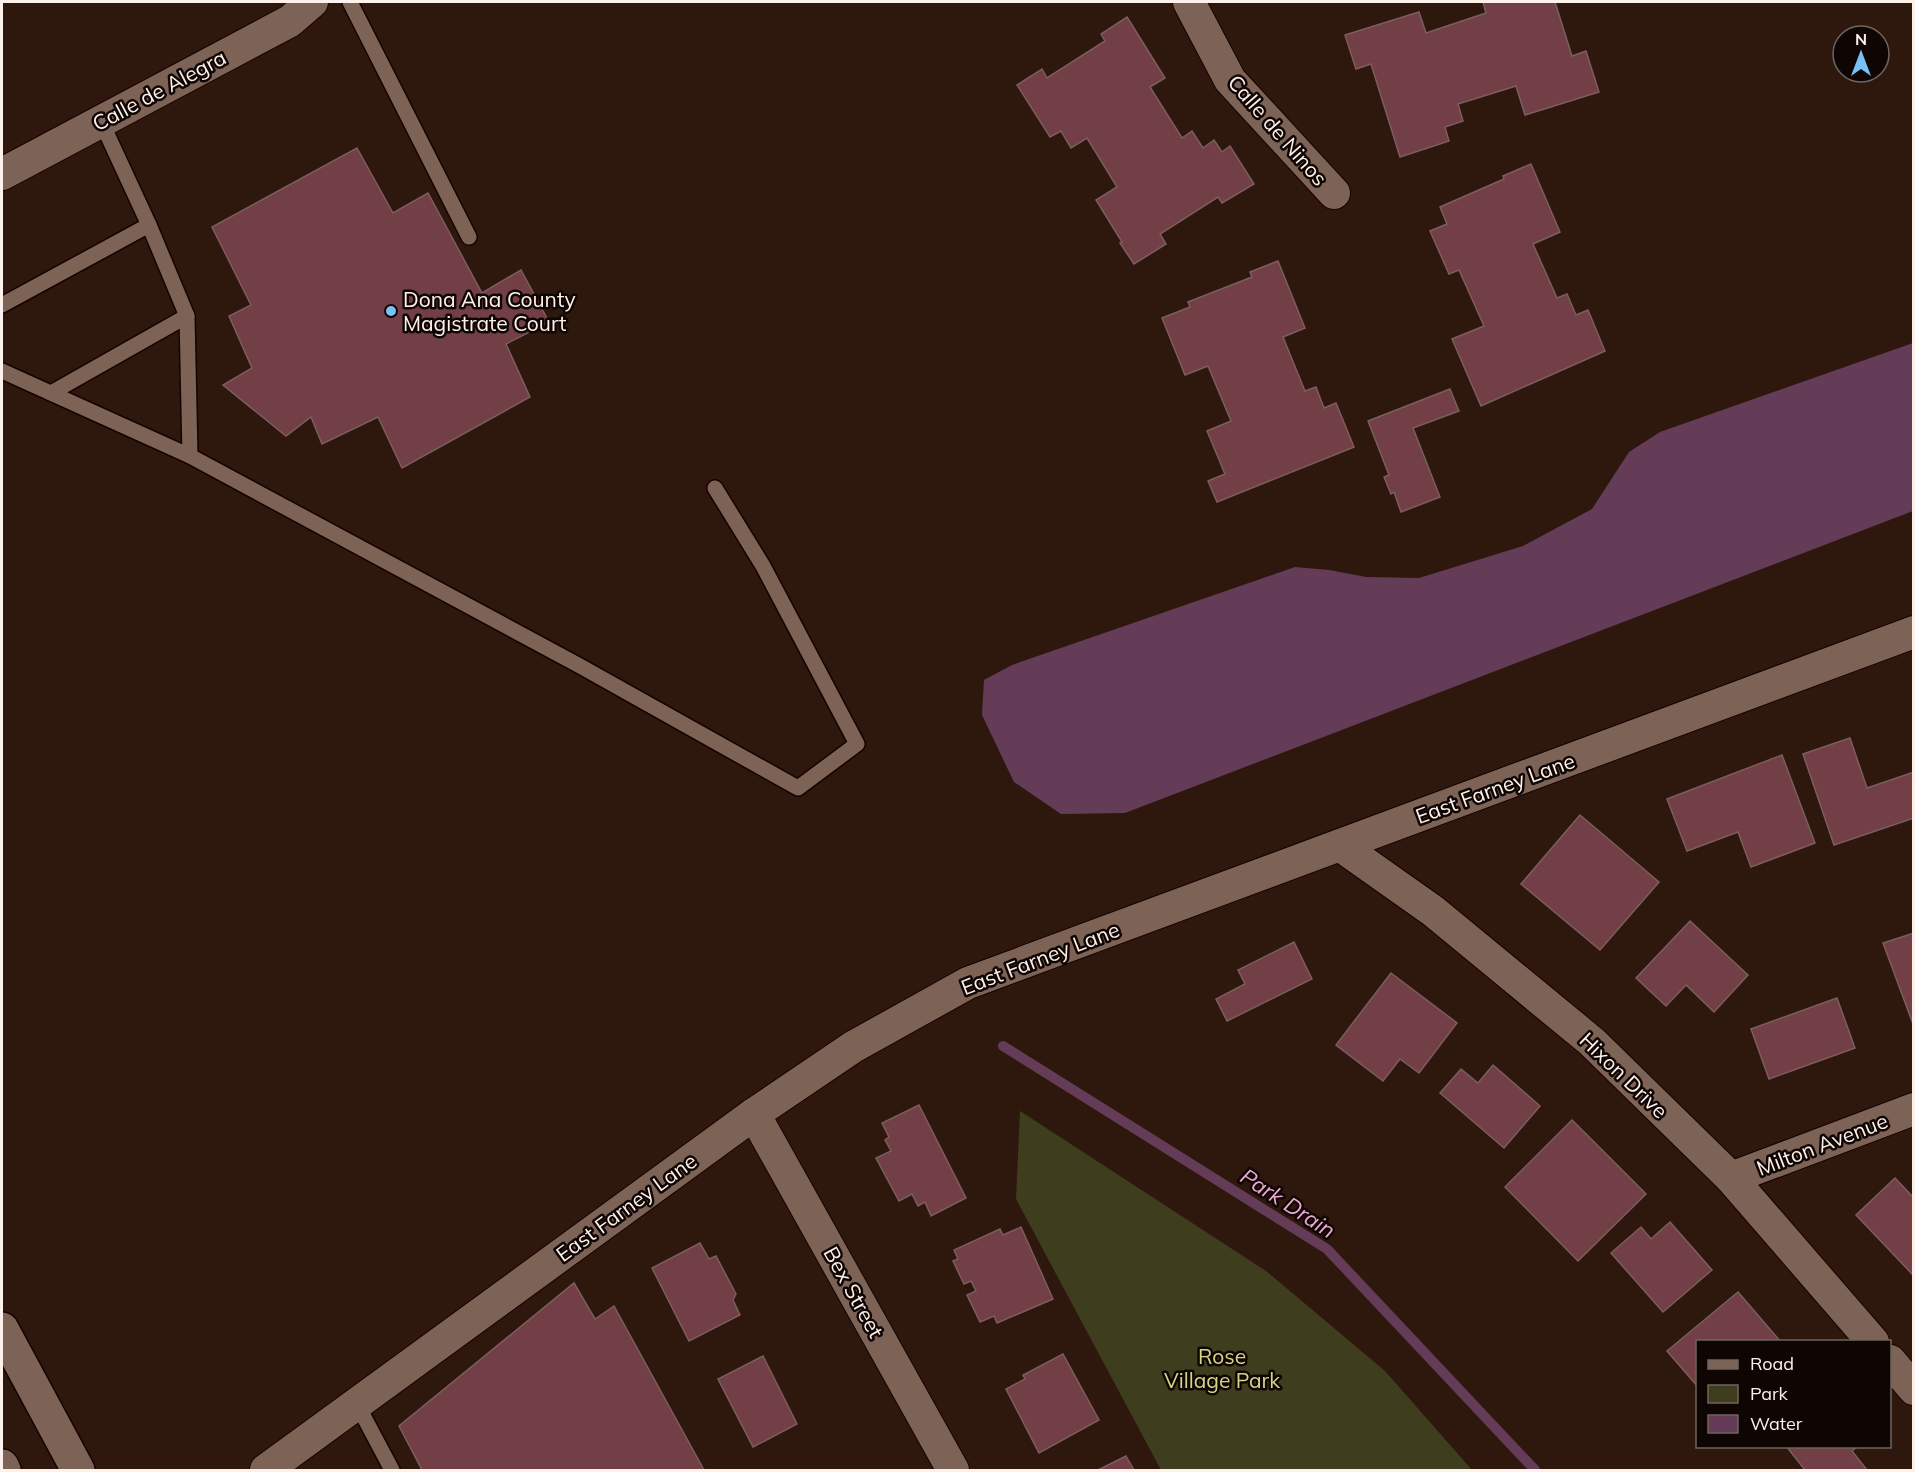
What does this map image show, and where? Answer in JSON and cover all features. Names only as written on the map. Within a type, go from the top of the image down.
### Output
[{"type":"main road","points":[[2,1329],[78,1470]]},
{"type":"main road","points":[[2,1466],[4,1470]]},
{"type":"street","name":"Calle de Alegra","points":[[2,174],[290,21],[312,2]]},
{"type":"street","name":"Calle de Ninos","points":[[1189,2],[1230,80],[1334,194]]},
{"type":"street","name":"East Farney Lane","points":[[266,1470],[754,1114],[853,1047],[968,983],[1914,632]]},
{"type":"street","name":"Hixon Drive","points":[[1341,846],[1433,911],[1592,1042],[1731,1178],[1872,1340]]},
{"type":"street","name":"Milton Avenue","points":[[1731,1178],[1914,1109]]},
{"type":"street","name":"Bex Street","points":[[754,1114],[953,1470]]},
{"type":"street","points":[[1891,1362],[1914,1389]]},
{"type":"lane","points":[[350,2],[469,237]]},
{"type":"lane","points":[[101,121],[149,225],[187,316],[190,456]]},
{"type":"lane","points":[[2,305],[149,225]]},
{"type":"lane","points":[[51,393],[187,316]]},
{"type":"lane","points":[[2,371],[190,456],[580,666],[798,788],[857,744],[763,566],[715,488]]},
{"type":"lane","points":[[357,1404],[392,1470]]},
{"type":"green space","name":"Rose Village Park","points":[[1020,1111],[1266,1271],[1385,1371],[1472,1470],[1161,1470],[1016,1199]]},
{"type":"water","points":[[1913,343],[1913,511],[1125,813],[1061,814],[1014,782],[982,715],[984,680],[1012,665],[1295,567],[1366,577],[1419,578],[1523,546],[1592,509],[1629,452],[1660,432]]},
{"type":"building","points":[[1483,2],[1555,2],[1572,56],[1586,51],[1599,92],[1525,115],[1516,86],[1458,104],[1463,121],[1445,127],[1449,141],[1400,157],[1371,64],[1356,69],[1345,35],[1419,12],[1426,33],[1486,13]]},
{"type":"building","points":[[1127,17],[1165,78],[1150,87],[1182,138],[1192,131],[1203,148],[1214,140],[1222,152],[1230,146],[1254,184],[1222,203],[1218,197],[1160,234],[1166,244],[1134,264],[1096,200],[1117,187],[1087,138],[1071,148],[1061,131],[1050,137],[1017,85],[1042,69],[1047,78],[1105,41],[1101,34]]},
{"type":"building","name":"Dona Ana County Magistrate Court","points":[[357,148],[393,213],[428,193],[482,293],[521,270],[549,322],[506,344],[530,397],[402,468],[378,417],[322,444],[311,417],[286,436],[223,385],[252,368],[229,316],[251,305],[212,227]]},
{"type":"building","points":[[1531,164],[1560,232],[1533,244],[1557,298],[1567,294],[1576,315],[1588,310],[1605,351],[1481,406],[1452,339],[1484,326],[1459,270],[1449,274],[1430,231],[1447,224],[1440,207],[1504,179],[1503,176]]},
{"type":"building","points":[[1278,261],[1305,328],[1283,337],[1305,391],[1316,387],[1324,408],[1336,403],[1354,447],[1217,502],[1208,481],[1225,474],[1207,431],[1231,421],[1208,366],[1185,375],[1162,318],[1190,307],[1188,302],[1252,277],[1250,272]]},
{"type":"building","points":[[1450,389],[1459,411],[1413,428],[1440,497],[1401,512],[1394,492],[1391,494],[1384,477],[1389,475],[1368,421]]},
{"type":"building","points":[[1850,738],[1867,788],[1914,772],[1914,818],[1834,845],[1803,754]]},
{"type":"building","points":[[1782,755],[1815,843],[1751,867],[1738,832],[1687,851],[1667,799]]},
{"type":"building","points":[[1580,815],[1659,882],[1600,950],[1521,884]]},
{"type":"building","points":[[1690,921],[1748,975],[1714,1012],[1686,985],[1666,1006],[1636,978]]},
{"type":"building","points":[[1914,933],[1914,1024],[1913,1024],[1883,943]]},
{"type":"building","points":[[1294,942],[1312,979],[1227,1021],[1216,999],[1245,984],[1238,970]]},
{"type":"building","points":[[1391,973],[1457,1023],[1419,1073],[1400,1059],[1383,1081],[1336,1045]]},
{"type":"building","points":[[1837,998],[1855,1048],[1769,1079],[1751,1029]]},
{"type":"building","points":[[1493,1065],[1540,1106],[1504,1148],[1440,1093],[1461,1069],[1478,1083]]},
{"type":"building","points":[[919,1105],[966,1198],[931,1216],[925,1202],[918,1206],[912,1194],[899,1201],[876,1158],[891,1151],[885,1140],[889,1137],[882,1123]]},
{"type":"building","points":[[1572,1120],[1646,1194],[1578,1261],[1505,1187]]},
{"type":"building","points":[[1895,1178],[1912,1196],[1914,1195],[1914,1276],[1856,1215]]},
{"type":"building","points":[[1670,1222],[1712,1270],[1663,1312],[1611,1253],[1641,1227],[1651,1239]]},
{"type":"building","points":[[1021,1227],[1053,1299],[997,1323],[994,1316],[980,1322],[967,1295],[976,1291],[971,1281],[964,1284],[953,1261],[958,1259],[954,1250],[1000,1229],[1003,1235]]},
{"type":"building","points":[[700,1243],[709,1259],[716,1256],[736,1294],[733,1300],[740,1315],[689,1341],[652,1268]]},
{"type":"building","points":[[574,1283],[595,1319],[614,1306],[704,1470],[422,1470],[399,1426]]},
{"type":"building","points":[[1738,1292],[1779,1340],[1696,1340],[1696,1385],[1667,1351]]},
{"type":"building","points":[[1063,1354],[1099,1420],[1039,1453],[1006,1389],[1025,1379],[1023,1375]]},
{"type":"building","points":[[763,1356],[797,1424],[753,1447],[718,1379]]},
{"type":"building","points":[[1788,1448],[1856,1448],[1852,1451],[1867,1470],[1805,1470]]},
{"type":"building","points":[[1126,1456],[1134,1470],[1098,1470]]},
{"type":"waterway","name":"Park Drain","points":[[1003,1046],[1327,1249],[1535,1470]]},
{"type":"place","name":"Dona Ana County Magistrate Court","points":[[391,311]]}]
